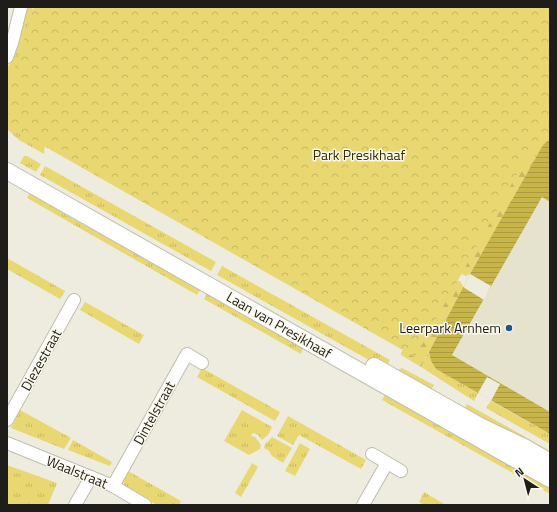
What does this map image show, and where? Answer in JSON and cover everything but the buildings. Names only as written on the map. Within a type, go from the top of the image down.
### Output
[{"type":"street","points":[[7,56],[12,43],[21,7]]},
{"type":"street","name":"Laan van Presikhaaf","points":[[8,168],[470,420],[550,462]]},
{"type":"street","name":"Laan van Presikhaaf","points":[[8,168],[550,479]]},
{"type":"street","name":"Diezestraat","points":[[7,420],[74,300]]},
{"type":"street","name":"Dintelstraat","points":[[113,486],[187,354],[202,363]]},
{"type":"street","name":"Waalstraat","points":[[7,443],[113,486],[144,505]]},
{"type":"street","points":[[372,454],[401,471]]},
{"type":"street","points":[[363,505],[387,463]]},
{"type":"street","points":[[75,505],[91,477]]},
{"type":"shaded area","points":[[550,139],[550,202],[542,197],[452,355],[550,412],[550,434],[436,369],[431,361],[429,352],[470,274],[543,145]]},
{"type":"shaded area","name":"Leerpark Arnhem","points":[[542,197],[550,202],[550,412],[452,356]]},
{"type":"green space","points":[[25,7],[32,7],[34,14],[45,143],[44,154],[19,140],[7,129],[7,69],[13,57]]},
{"type":"green space","name":"Park Presikhaaf","points":[[34,7],[550,7],[550,166],[529,153],[415,357],[7,125],[7,84],[18,60]]},
{"type":"green space","points":[[495,146],[538,154],[470,274],[465,276],[462,274],[455,256]]},
{"type":"green space","points":[[24,156],[27,156],[41,164],[36,172],[20,163]]},
{"type":"green space","points":[[45,166],[216,262],[211,271],[40,175]]},
{"type":"green space","points":[[31,191],[60,205],[62,212],[66,215],[79,222],[86,220],[202,286],[197,295],[27,198]]},
{"type":"green space","points":[[7,258],[65,291],[60,299],[7,269]]},
{"type":"green space","points":[[222,266],[390,360],[385,369],[217,275]]},
{"type":"green space","points":[[457,280],[461,282],[463,287],[421,367],[401,355],[401,353],[440,283]]},
{"type":"green space","points":[[209,290],[266,322],[303,349],[301,354],[204,299]]},
{"type":"green space","points":[[85,302],[144,335],[139,344],[80,310]]},
{"type":"green space","points":[[429,352],[431,361],[436,369],[478,393],[474,401],[421,367]]},
{"type":"green space","points":[[202,368],[280,412],[275,421],[197,377]]},
{"type":"green space","points":[[402,368],[434,385],[431,390],[395,375],[398,370]]},
{"type":"green space","points":[[387,390],[401,398],[403,405],[419,414],[428,413],[497,453],[550,489],[550,494],[382,400]]},
{"type":"green space","points":[[491,401],[550,434],[550,444],[486,408]]},
{"type":"green space","points":[[467,404],[550,451],[550,458],[492,428],[465,408]]},
{"type":"green space","points":[[20,410],[71,438],[64,449],[11,428]]},
{"type":"green space","points":[[242,410],[272,427],[268,435],[262,440],[257,434],[253,433],[251,436],[255,437],[261,445],[260,449],[249,455],[224,441]]},
{"type":"green space","points":[[288,416],[366,460],[361,469],[299,435],[293,445],[277,436]]},
{"type":"green space","points":[[272,437],[292,448],[283,463],[272,456],[269,451],[264,448],[265,444]]},
{"type":"green space","points":[[73,440],[112,462],[110,466],[68,450]]},
{"type":"green space","points":[[300,443],[310,449],[295,476],[285,471]]},
{"type":"green space","points":[[252,463],[258,467],[241,497],[235,493]]},
{"type":"green space","points":[[7,465],[57,483],[48,505],[7,505]]},
{"type":"green space","points":[[128,471],[181,501],[179,505],[157,505],[125,487],[123,480]]},
{"type":"green space","points":[[424,492],[446,505],[424,505],[419,502]]},
{"type":"pier","points":[[470,274],[491,286],[484,300],[463,287]]},
{"type":"pier","points":[[487,377],[500,384],[491,401],[478,393]]},
{"type":"place","name":"Leerpark Arnhem","points":[[509,328]]}]
